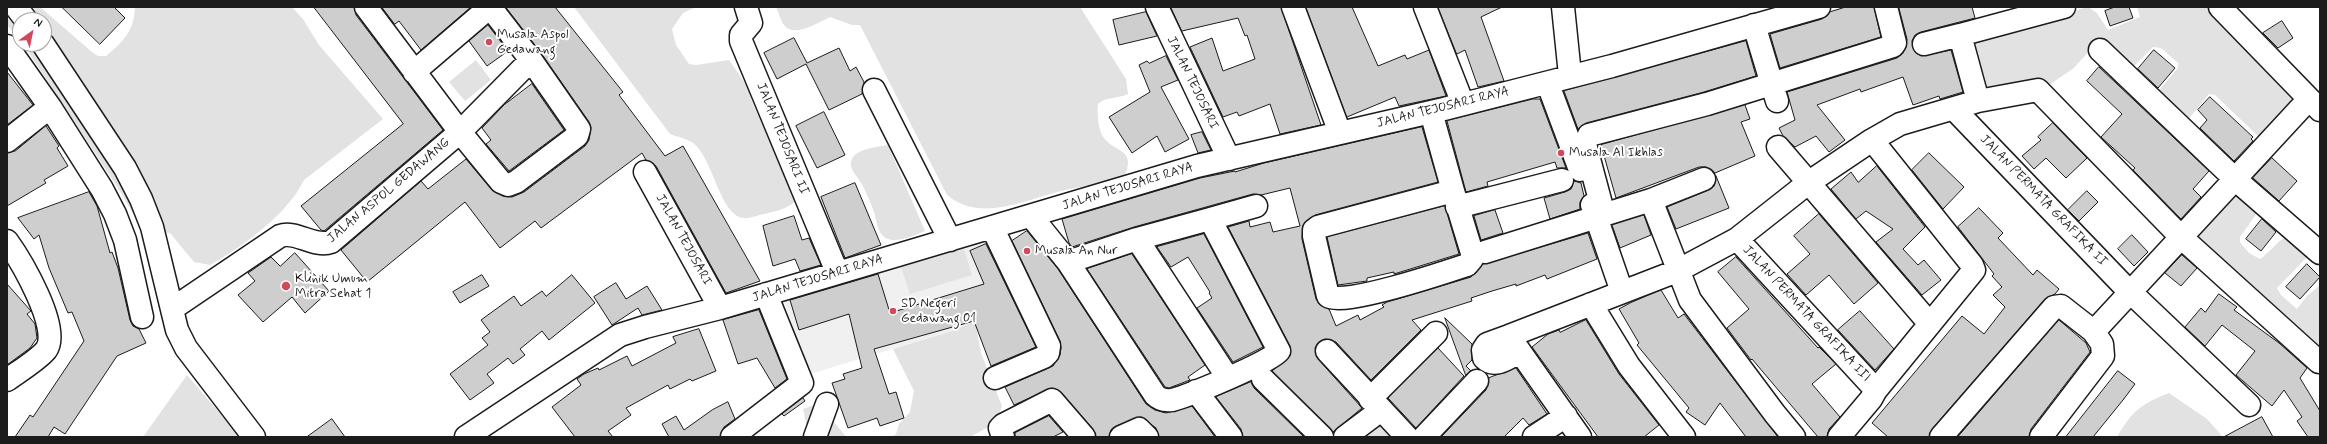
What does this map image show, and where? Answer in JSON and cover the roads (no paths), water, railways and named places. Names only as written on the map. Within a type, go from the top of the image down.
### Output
[{"type":"street","name":"JALAN ASPOL GEDAWANG","points":[[366,7],[414,72],[460,132],[501,182],[508,185],[516,182],[577,136],[579,129],[531,60],[490,7],[414,72]]},
{"type":"street","name":"JALAN TEJOSARI II","points":[[746,7],[751,23],[741,35],[741,41],[837,272]]},
{"type":"street","name":"JALAN TEJOSARI","points":[[1157,7],[1229,159]]},
{"type":"street","points":[[1293,7],[1340,133]]},
{"type":"street","points":[[1425,7],[1463,104]]},
{"type":"street","points":[[1563,7],[1570,75]]},
{"type":"street","name":"JALAN TEJOSARI RAYA","points":[[466,437],[491,430],[620,335],[645,327],[720,308],[1197,166],[1431,112],[1570,75],[1612,66],[1819,7]]},
{"type":"street","points":[[1622,292],[1600,216],[1585,144],[1589,135],[1707,104],[1775,93],[1893,46],[1895,43],[1886,7]]},
{"type":"street","points":[[1924,44],[2064,7]]},
{"type":"street","points":[[2093,331],[2236,180],[2315,105],[2220,7]]},
{"type":"street","points":[[1754,25],[1775,93]]},
{"type":"street","points":[[1960,35],[1978,101]]},
{"type":"street","points":[[7,46],[50,107],[102,188],[115,214],[125,240],[142,317]]},
{"type":"street","points":[[2100,50],[2236,180],[2320,252]]},
{"type":"street","points":[[48,52],[125,168],[141,199],[152,227],[177,330],[186,348],[254,437]]},
{"type":"street","name":"JALAN ASPOL GEDAWANG","points":[[172,309],[280,236],[290,235],[323,245],[331,242],[460,132],[531,60]]},
{"type":"street","points":[[1549,87],[1600,216]]},
{"type":"street","points":[[874,90],[950,240]]},
{"type":"street","name":"JALAN PERMATA GRAFIKA III","points":[[1580,437],[1514,344],[1591,304],[1677,271],[1737,239],[1808,183],[1872,140],[1900,124],[1978,101],[2038,90],[2182,238]]},
{"type":"street","points":[[7,141],[50,107]]},
{"type":"street","name":"JALAN PERMATA GRAFIKA II","points":[[1954,109],[2131,292],[2249,405]]},
{"type":"street","points":[[1431,112],[1455,199],[1472,254],[1472,259],[1467,265],[1408,284],[1336,300],[1328,296],[1314,236],[1314,230],[1318,227],[1455,199],[1562,180]]},
{"type":"street","name":"JALAN PERMATA GRAFIKA III","points":[[1840,437],[1871,400],[1876,390],[1974,270],[1972,265],[1872,140]]},
{"type":"street","points":[[1778,147],[1930,324]]},
{"type":"street","name":"JALAN TEJOSARI","points":[[645,172],[720,308]]},
{"type":"street","points":[[1485,252],[1650,200],[1704,179]]},
{"type":"street","points":[[1650,200],[1677,271],[1690,300],[1775,414],[1794,437]]},
{"type":"street","points":[[1068,262],[1137,239],[1256,206]]},
{"type":"street","points":[[1031,216],[1068,262],[1155,395],[1160,399],[1173,400],[1228,378],[1278,353],[1279,348],[1210,219]]},
{"type":"street","points":[[992,227],[1049,346],[1048,353],[1044,358],[995,378]]},
{"type":"street","points":[[2182,238],[2320,362]]},
{"type":"street","points":[[1137,239],[1228,378]]},
{"type":"street","name":"JALAN PERMATA GRAFIKA III","points":[[1737,239],[1876,390]]},
{"type":"street","points":[[7,241],[21,260],[39,299],[49,330],[49,340],[46,350],[7,380]]},
{"type":"street","points":[[732,437],[802,383],[766,294]]},
{"type":"street","points":[[1591,304],[1629,366],[1684,437]]},
{"type":"street","points":[[1941,437],[2054,307],[2061,306],[2093,331],[2102,344],[2103,356],[2041,437]]},
{"type":"street","points":[[1345,437],[1376,405],[1436,333]]},
{"type":"street","points":[[1327,351],[1407,437]]},
{"type":"street","points":[[1263,379],[1322,437]]},
{"type":"street","points":[[1424,437],[1477,381]]},
{"type":"street","points":[[1196,391],[1232,437]]},
{"type":"street","points":[[1002,437],[1000,428],[1003,425],[1052,400],[1084,437]]},
{"type":"street","points":[[816,437],[827,404]]},
{"type":"street","points":[[1534,437],[1566,416]]},
{"type":"street","points":[[1121,437],[1136,429],[1139,429],[1147,437]]},
{"type":"place","name":"Musala Aspol Gedawang","points":[[489,42]]},
{"type":"place","name":"Musala Al Ikhlas","points":[[1561,153]]},
{"type":"place","name":"Musala An Nur","points":[[1027,251]]},
{"type":"place","name":"Klinik Umum Mitra Sehat 1","points":[[286,286]]},
{"type":"place","name":"SD Negeri Gedawang 01","points":[[893,311]]}]
